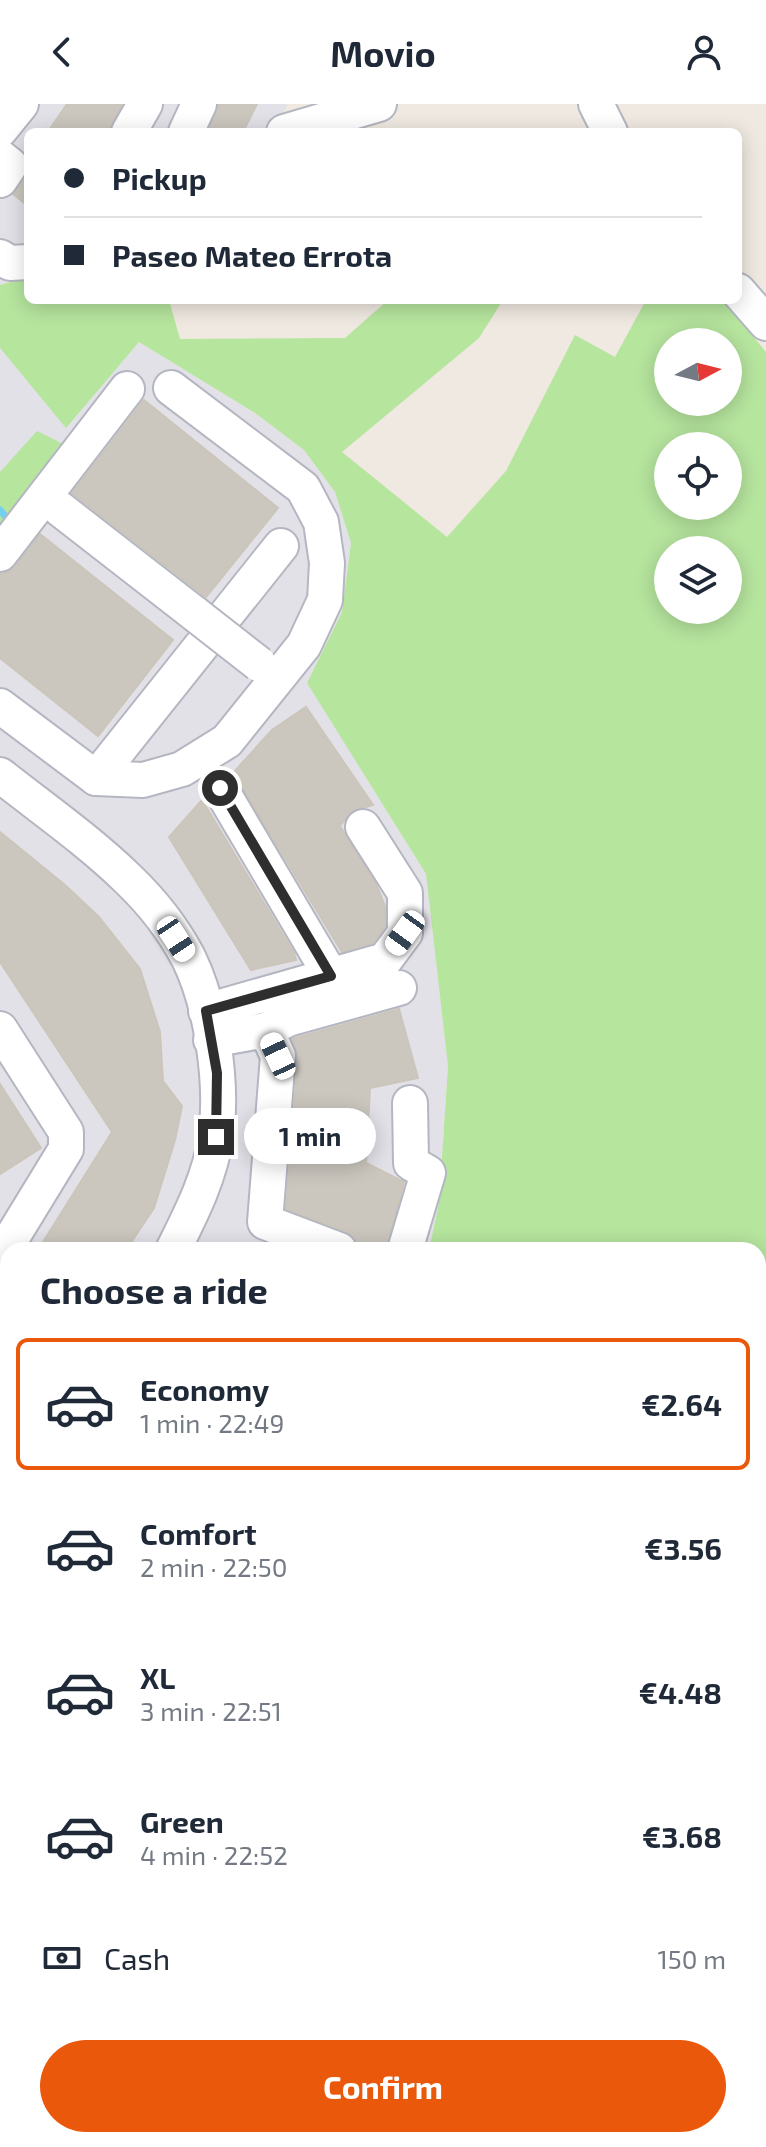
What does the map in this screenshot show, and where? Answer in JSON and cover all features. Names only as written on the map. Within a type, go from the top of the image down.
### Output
[{"type":"street","points":[[0,130],[21,104]]},
{"type":"street","points":[[131,128],[145,104]]},
{"type":"street","points":[[188,128],[199,104]]},
{"type":"street","points":[[287,122],[379,104]]},
{"type":"street","points":[[596,104],[619,128]]},
{"type":"street","points":[[0,157],[10,165],[0,180]]},
{"type":"street","points":[[0,257],[10,263],[24,262]]},
{"type":"street","points":[[742,296],[766,323]]},
{"type":"street","points":[[5,720],[96,778],[143,780],[182,769],[227,741],[269,670],[304,645],[325,600],[327,563],[321,522],[303,488],[171,388]]},
{"type":"street","points":[[0,554],[127,389]]},
{"type":"street","points":[[60,509],[269,670]]},
{"type":"street","points":[[96,778],[281,546]]},
{"type":"street","points":[[0,775],[129,880],[165,921],[188,958],[209,1026],[217,1073],[216,1137],[199,1199],[177,1242]]},
{"type":"street","points":[[220,788],[331,976]]},
{"type":"street","points":[[209,1026],[331,976],[385,960],[405,933],[405,893],[363,827]]},
{"type":"street","points":[[209,1026],[266,1030],[288,1019],[399,988]]},
{"type":"street","points":[[0,1029],[66,1132],[66,1149],[9,1242]]},
{"type":"street","points":[[266,1030],[278,1056],[265,1222],[318,1242]]},
{"type":"street","points":[[407,1242],[428,1173],[411,1163],[410,1103]]},
{"type":"shaded area","points":[[0,104],[288,104],[274,128],[24,128],[24,278],[0,285]]},
{"type":"shaded area","points":[[139,342],[255,413],[304,450],[335,492],[351,543],[342,612],[307,683],[426,874],[448,1066],[439,1203],[431,1242],[0,1242],[0,348],[66,427]]},
{"type":"green space","points":[[24,278],[24,304],[170,304],[180,339],[345,338],[383,304],[500,304],[479,338],[342,452],[447,537],[506,471],[575,335],[615,357],[644,304],[726,304],[766,352],[766,1242],[431,1242],[439,1203],[448,1066],[426,874],[307,683],[342,612],[351,543],[335,492],[304,450],[255,413],[139,342],[66,428],[0,348],[0,285]]},
{"type":"green space","points":[[37,431],[65,445],[0,525],[0,472]]},
{"type":"building","points":[[67,104],[122,104],[111,128],[51,128]]},
{"type":"building","points":[[219,104],[257,104],[245,128],[210,128]]},
{"type":"building","points":[[24,179],[24,203],[13,194]]},
{"type":"building","points":[[144,400],[278,508],[206,597],[72,493]]},
{"type":"building","points":[[40,534],[173,640],[98,736],[0,658],[0,574],[15,567]]},
{"type":"building","points":[[306,707],[373,805],[352,811],[340,826],[376,884],[385,906],[385,926],[373,943],[342,952],[233,773],[272,730]]},
{"type":"building","points":[[202,800],[296,960],[251,970],[169,837]]},
{"type":"building","points":[[0,832],[99,917],[140,969],[160,1032],[163,1081],[182,1106],[154,1208],[131,1242],[43,1242],[112,1132],[0,962]]},
{"type":"building","points":[[399,1009],[418,1078],[370,1088],[366,1163],[404,1182],[388,1242],[356,1242],[347,1232],[286,1209],[298,1058],[292,1039]]},
{"type":"building","points":[[0,1084],[41,1148],[0,1174]]},
{"type":"waterway","points":[[0,510],[9,521]]},
{"type":"route","points":[[216,1137],[217,1073],[206,1011],[331,976],[220,788]]}]
